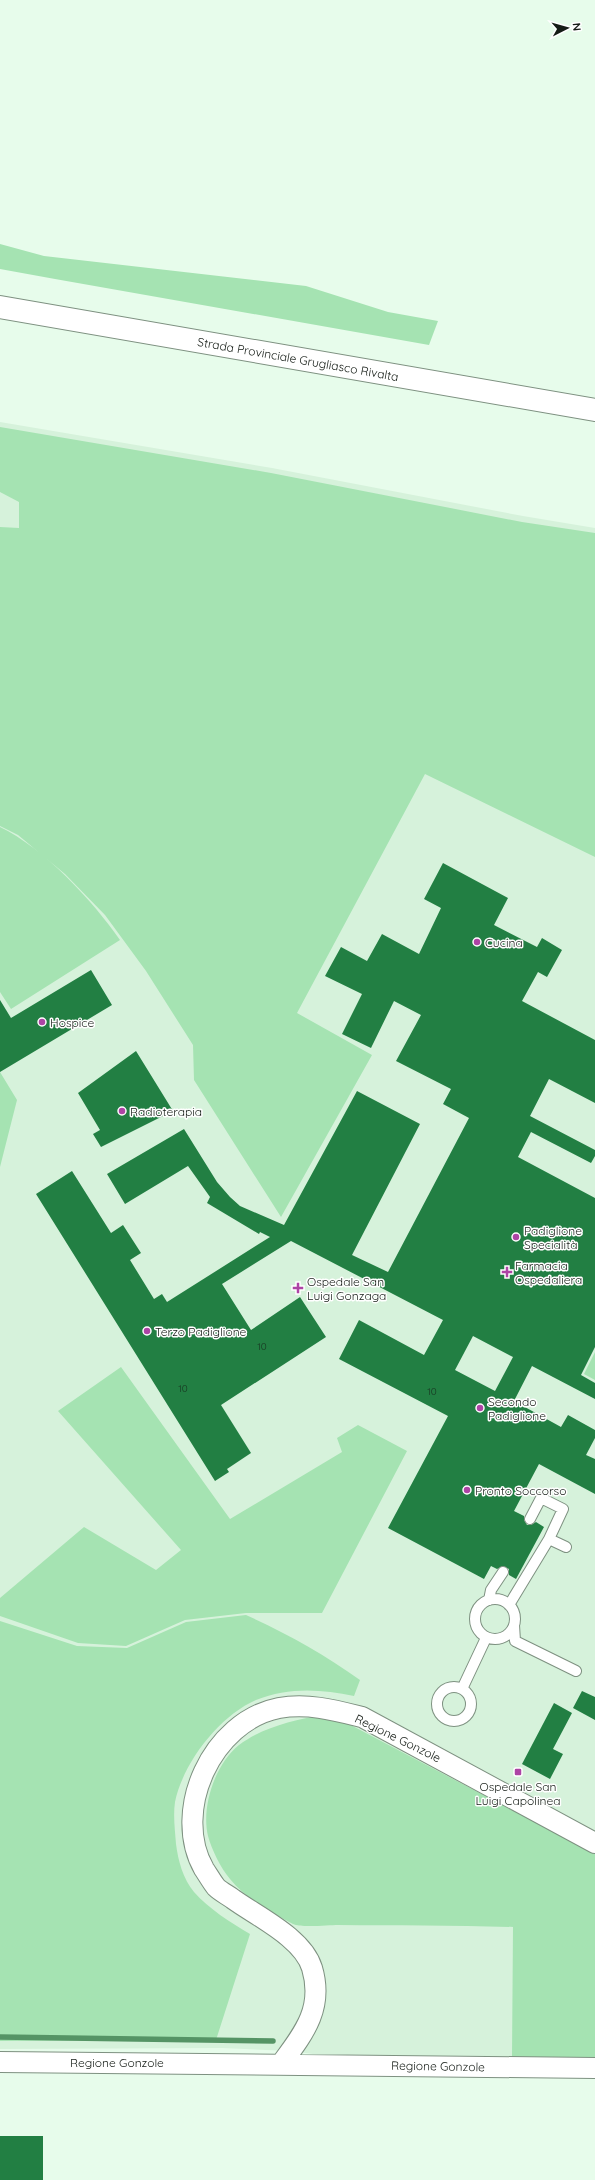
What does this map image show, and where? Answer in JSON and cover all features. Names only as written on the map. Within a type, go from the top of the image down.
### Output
[{"type":"street","name":"Strada Provinciale Grugliasco Rivalta","points":[[0,307],[595,410]]},
{"type":"street","name":"Regione Gonzole","points":[[281,2064],[298,2042],[312,2017],[315,1981],[312,1967],[308,1957],[297,1944],[217,1888],[204,1869],[195,1849],[192,1829],[193,1809],[202,1777],[214,1752],[248,1721],[263,1713],[278,1708],[301,1706],[322,1707],[362,1717],[595,1843]]},
{"type":"street","name":"Regione Gonzole","points":[[0,2062],[595,2068]]},
{"type":"lane","points":[[509,1605],[549,1539],[563,1509],[541,1498],[530,1519]]},
{"type":"lane","points":[[549,1539],[566,1547]]},
{"type":"lane","points":[[489,1600],[491,1590],[503,1572]]},
{"type":"lane","points":[[514,1624],[508,1634],[503,1638],[486,1638],[476,1628],[475,1614],[478,1608],[489,1600],[503,1601],[509,1605],[515,1617],[515,1641],[576,1671]]},
{"type":"lane","points":[[462,1689],[486,1638]]},
{"type":"shaded area","name":"Ospedale San Luigi Gonzaga","points":[[0,422],[272,468],[523,516],[595,528],[595,2059],[313,2054],[291,2051],[222,2048],[0,2049]]},
{"type":"green space","points":[[0,244],[44,256],[306,286],[388,312],[438,321],[429,345],[0,269]]},
{"type":"green space","points":[[0,427],[271,473],[522,522],[595,533],[595,857],[425,774],[297,1013],[372,1055],[281,1217],[194,1080],[193,1045],[146,971],[105,915],[65,874],[18,835],[0,826],[0,527],[19,528],[19,502],[0,492]]},
{"type":"green space","points":[[0,827],[17,836],[34,848],[66,877],[96,909],[120,940],[11,1009],[0,992]]},
{"type":"green space","points":[[0,1072],[17,1100],[0,1167]]},
{"type":"green space","points":[[595,1352],[595,1380],[584,1374]]},
{"type":"green space","points":[[121,1367],[230,1519],[342,1452],[337,1438],[358,1425],[407,1451],[322,1613],[246,1613],[185,1620],[126,1646],[78,1643],[0,1616],[0,1598],[84,1527],[156,1570],[181,1550],[58,1411]]},
{"type":"green space","points":[[246,1615],[304,1644],[333,1661],[360,1680],[354,1696],[305,1690],[292,1691],[268,1696],[242,1707],[216,1729],[205,1742],[194,1757],[179,1787],[174,1812],[176,1844],[178,1856],[187,1881],[194,1892],[213,1910],[250,1934],[216,2040],[0,2041],[0,1621],[77,1646],[127,1648],[186,1622]]},
{"type":"green space","points":[[323,1715],[347,1723],[595,1854],[595,2059],[512,2057],[513,1927],[297,1925],[285,1920],[259,1904],[236,1886],[230,1879],[214,1853],[206,1825],[208,1799],[217,1774],[223,1763],[230,1753],[239,1745],[258,1733],[279,1725]]},
{"type":"building","points":[[443,863],[508,898],[494,925],[537,947],[542,938],[562,950],[547,977],[538,972],[522,1001],[595,1040],[595,1103],[549,1079],[530,1116],[595,1150],[595,1156],[591,1163],[531,1132],[518,1157],[595,1198],[595,1347],[581,1375],[595,1383],[595,1399],[532,1366],[514,1401],[561,1427],[568,1415],[595,1430],[595,1438],[586,1455],[595,1459],[595,1494],[539,1464],[514,1511],[524,1516],[524,1520],[527,1525],[531,1525],[536,1522],[544,1527],[516,1579],[509,1575],[509,1569],[503,1566],[497,1569],[491,1566],[484,1579],[388,1528],[448,1416],[339,1359],[359,1320],[424,1355],[443,1320],[291,1241],[222,1284],[251,1330],[300,1297],[326,1337],[221,1405],[251,1453],[227,1469],[229,1472],[215,1481],[36,1194],[72,1171],[111,1233],[123,1225],[141,1253],[130,1260],[154,1299],[162,1294],[167,1302],[270,1237],[260,1232],[259,1234],[207,1203],[210,1197],[188,1166],[125,1204],[107,1174],[184,1129],[217,1182],[230,1197],[240,1206],[284,1225],[357,1091],[420,1124],[352,1255],[388,1272],[469,1118],[443,1104],[451,1089],[396,1061],[421,1015],[394,1001],[371,1048],[342,1034],[362,994],[325,976],[341,947],[367,961],[382,934],[419,954],[441,908],[424,899]],"holes":[[[473,1336],[513,1357],[495,1391],[455,1370]]]},
{"type":"building","name":"Hospice","points":[[91,970],[112,1005],[0,1072],[0,1000],[11,1018]]},
{"type":"building","name":"Radioterapia","points":[[136,1051],[173,1111],[101,1147],[93,1134],[100,1130],[78,1093]]},
{"type":"building","points":[[582,1691],[595,1697],[595,1720],[573,1708]]},
{"type":"building","points":[[554,1703],[572,1713],[553,1749],[563,1754],[550,1779],[522,1764]]},
{"type":"building","points":[[0,2136],[43,2136],[43,2180],[0,2180]]},
{"type":"waterway","points":[[0,2037],[273,2041]]},
{"type":"place","name":"Cucina","points":[[477,942]]},
{"type":"place","name":"Hospice","points":[[42,1022]]},
{"type":"place","name":"Radioterapia","points":[[122,1111]]},
{"type":"place","name":"Padiglione Specialità","points":[[516,1237]]},
{"type":"place","name":"Farmacia Ospedaliera","points":[[507,1272]]},
{"type":"place","name":"Ospedale San Luigi Gonzaga","points":[[298,1288]]},
{"type":"place","name":"Terzo Padiglione","points":[[147,1331]]},
{"type":"place","name":"Secondo Padiglione","points":[[480,1408]]},
{"type":"place","name":"Pronto Soccorso","points":[[467,1490]]},
{"type":"place","name":"Ospedale San Luigi Capolinea","points":[[518,1772]]}]
